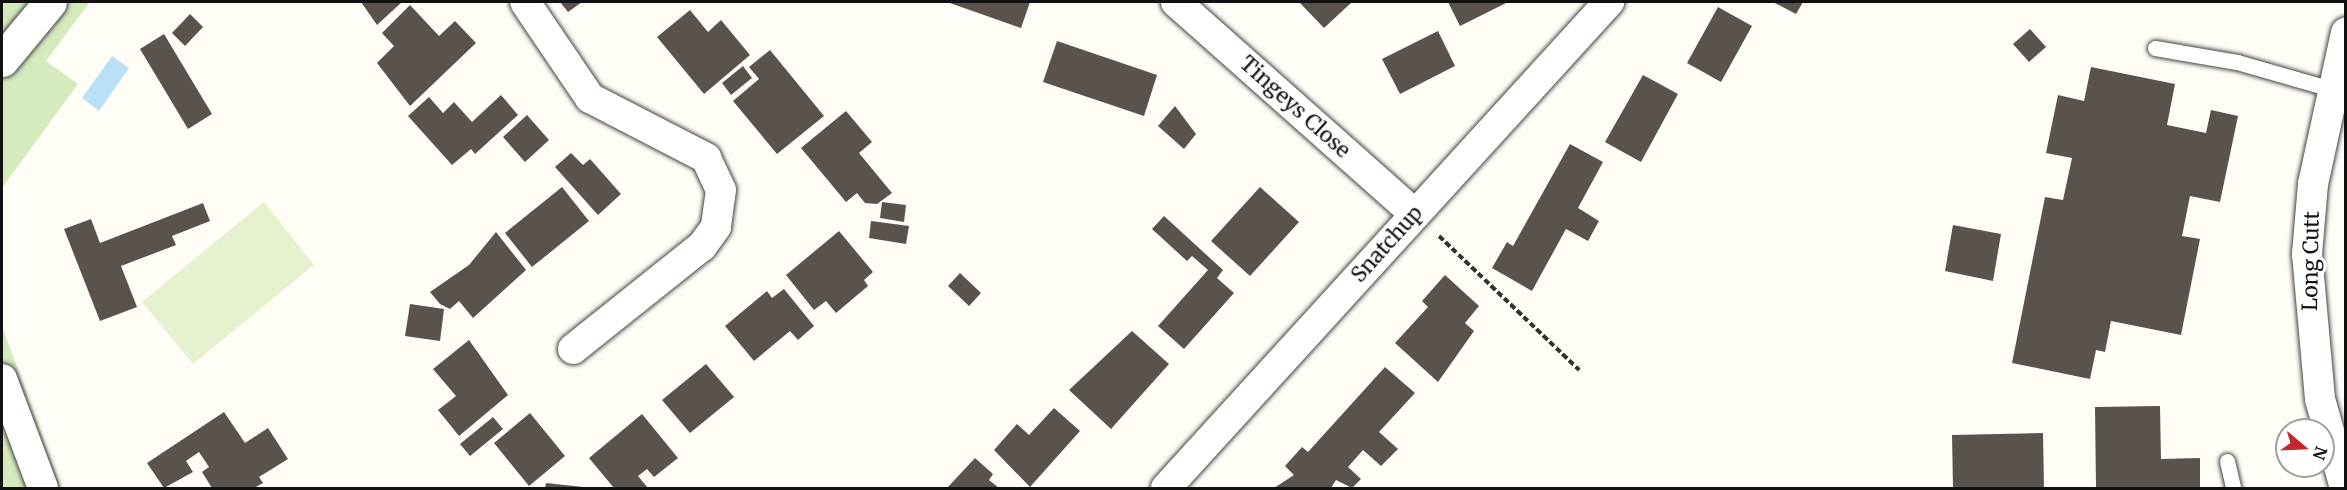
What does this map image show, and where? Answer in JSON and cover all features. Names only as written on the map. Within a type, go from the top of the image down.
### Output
[{"type":"street","points":[[2,60],[50,2]]},
{"type":"street","points":[[525,2],[590,98],[706,158],[721,190],[716,227],[702,246],[573,349]]},
{"type":"street","name":"Tingeys Close","points":[[1176,2],[1414,213]]},
{"type":"street","name":"Snatchup","points":[[1166,489],[1414,213],[1609,2]]},
{"type":"street","name":"Long Cutt","points":[[2345,489],[2320,399],[2307,254],[2331,89],[2346,33]]},
{"type":"street","points":[[2,379],[43,489]]},
{"type":"lane","points":[[2156,48],[2219,58],[2331,89]]},
{"type":"lane","points":[[2227,461],[2233,489]]},
{"type":"path","points":[[1414,213],[1579,370]]},
{"type":"green space","points":[[2,2],[90,2],[46,61],[78,84],[2,188]]},
{"type":"green space","points":[[264,202],[314,265],[193,364],[142,302]]},
{"type":"green space","points":[[2,326],[61,488],[2,488]]},
{"type":"water","points":[[112,56],[129,68],[99,111],[82,98]]},
{"type":"building","points":[[361,2],[402,2],[377,25]]},
{"type":"building","points":[[560,2],[582,2],[568,12]]},
{"type":"building","points":[[947,2],[1030,2],[1021,28]]},
{"type":"building","points":[[1299,2],[1352,2],[1324,28]]},
{"type":"building","points":[[1448,2],[1508,2],[1460,26]]},
{"type":"building","points":[[1773,2],[1803,2],[1796,14]]},
{"type":"building","points":[[410,5],[439,36],[455,21],[476,43],[410,106],[377,63],[394,46],[382,33]]},
{"type":"building","points":[[1718,7],[1752,26],[1721,82],[1687,63]]},
{"type":"building","points":[[690,10],[708,32],[721,20],[750,55],[704,94],[657,37]]},
{"type":"building","points":[[190,14],[203,27],[185,46],[172,33]]},
{"type":"building","points":[[2030,29],[2046,47],[2029,62],[2013,44]]},
{"type":"building","points":[[1438,31],[1455,66],[1400,94],[1382,59]]},
{"type":"building","points":[[164,34],[212,114],[188,129],[140,49]]},
{"type":"building","points":[[1057,41],[1157,75],[1144,116],[1043,82]]},
{"type":"building","points":[[770,50],[824,116],[777,154],[733,101],[759,79],[749,67]]},
{"type":"building","points":[[743,66],[752,78],[731,95],[722,83]]},
{"type":"building","points":[[2091,67],[2175,84],[2167,125],[2206,133],[2211,110],[2238,116],[2220,202],[2190,196],[2182,236],[2200,239],[2181,335],[2111,321],[2105,352],[2096,350],[2090,379],[2012,363],[2045,197],[2063,200],[2072,158],[2046,153],[2058,95],[2084,101]]},
{"type":"building","points":[[1643,75],[1678,94],[1641,162],[1605,142]]},
{"type":"building","points":[[501,95],[518,115],[475,154],[471,149],[452,165],[408,116],[429,97],[443,113],[454,102],[472,122]]},
{"type":"building","points":[[1175,106],[1196,134],[1184,149],[1158,126]]},
{"type":"building","points":[[846,111],[872,142],[859,153],[892,193],[877,204],[865,203],[857,193],[846,202],[801,148]]},
{"type":"building","points":[[527,115],[549,140],[525,162],[503,137]]},
{"type":"building","points":[[1570,144],[1603,162],[1578,208],[1599,221],[1588,241],[1566,229],[1532,291],[1492,268],[1507,242],[1513,246]]},
{"type":"building","points":[[571,153],[583,165],[590,159],[621,194],[598,215],[555,167]]},
{"type":"building","points":[[562,187],[589,221],[532,267],[505,233]]},
{"type":"building","points":[[1260,187],[1299,222],[1250,276],[1211,241]]},
{"type":"building","points":[[882,202],[906,205],[904,222],[880,218]]},
{"type":"building","points":[[203,203],[210,221],[172,236],[176,245],[121,266],[137,307],[100,321],[64,229],[91,219],[100,243]]},
{"type":"building","points":[[1164,216],[1223,270],[1217,278],[1234,293],[1184,349],[1158,326],[1208,270],[1192,256],[1187,261],[1152,229]]},
{"type":"building","points":[[871,221],[909,226],[906,244],[869,238]]},
{"type":"building","points":[[1953,225],[2001,234],[1993,281],[1945,271]]},
{"type":"building","points":[[839,231],[873,272],[864,280],[868,286],[836,313],[826,301],[814,310],[786,275]]},
{"type":"building","points":[[496,232],[526,270],[473,318],[459,301],[450,309],[440,304],[430,292],[469,265]]},
{"type":"building","points":[[960,273],[981,293],[969,306],[948,286]]},
{"type":"building","points":[[1445,275],[1479,306],[1465,323],[1474,331],[1438,382],[1395,343],[1428,307],[1422,301]]},
{"type":"building","points":[[784,289],[814,326],[798,340],[790,331],[754,361],[725,326],[767,291],[772,298]]},
{"type":"building","points":[[410,304],[444,309],[440,341],[405,336]]},
{"type":"building","points":[[1132,331],[1169,364],[1111,429],[1069,390]]},
{"type":"building","points":[[469,340],[508,395],[459,436],[438,410],[456,396],[433,369]]},
{"type":"building","points":[[706,364],[734,397],[690,433],[662,400]]},
{"type":"building","points":[[1385,367],[1415,393],[1379,432],[1398,449],[1381,466],[1363,450],[1348,467],[1361,479],[1352,488],[1336,480],[1331,488],[1274,488],[1294,475],[1285,466],[1302,447],[1308,452]]},
{"type":"building","points":[[2160,406],[2161,459],[2200,458],[2200,488],[2096,487],[2095,407]]},
{"type":"building","points":[[1054,408],[1080,431],[1030,487],[994,450],[1017,424],[1029,435]]},
{"type":"building","points":[[224,412],[245,443],[268,428],[288,459],[259,477],[263,483],[254,488],[212,488],[202,472],[209,467],[199,452],[186,461],[193,472],[164,488],[147,463]]},
{"type":"building","points":[[530,413],[565,456],[529,486],[494,443]]},
{"type":"building","points":[[642,414],[678,458],[654,477],[647,469],[638,476],[648,488],[614,488],[589,458]]},
{"type":"building","points":[[493,417],[503,429],[470,456],[460,444]]},
{"type":"building","points":[[2043,433],[2044,488],[1953,488],[1952,435]]},
{"type":"building","points":[[975,458],[993,474],[989,480],[999,488],[947,488]]},
{"type":"building","points":[[546,483],[583,487],[583,488],[545,488]]}]
